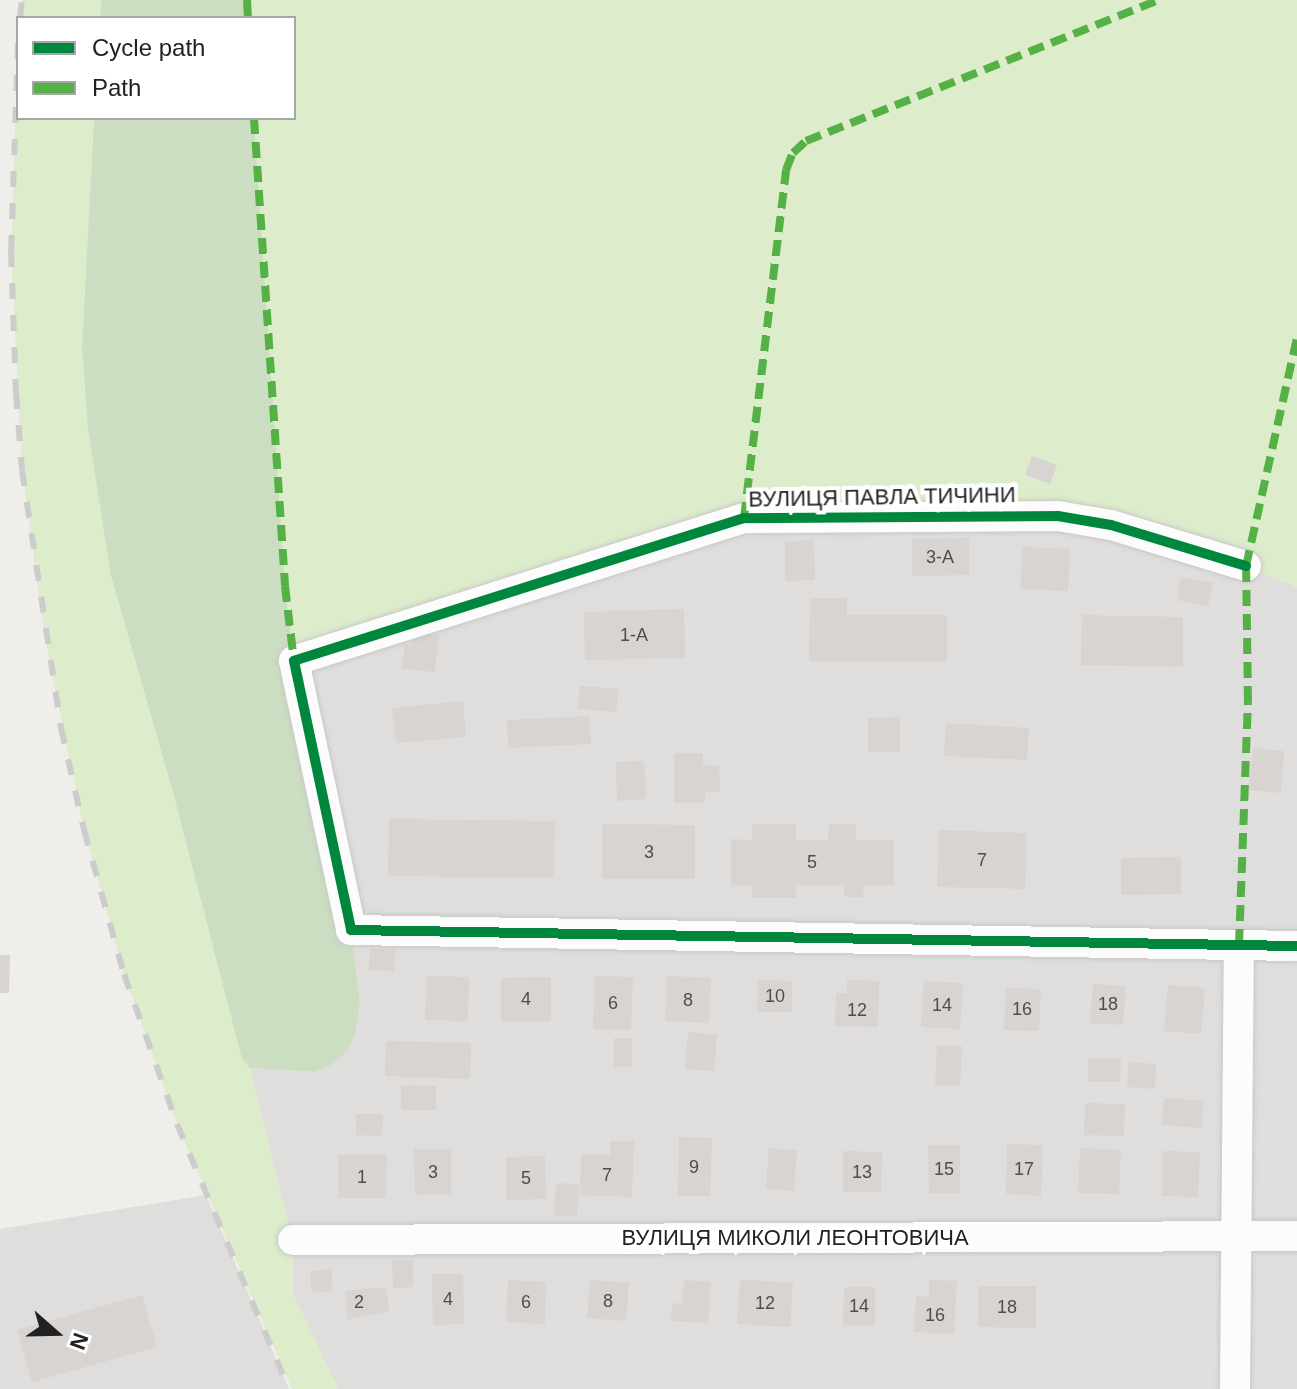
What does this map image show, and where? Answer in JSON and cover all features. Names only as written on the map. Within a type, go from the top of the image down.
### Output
[{"type":"street","name":"ВУЛИЦЯ ПАВЛА ТИЧИНИ","points":[[1239,945],[351,930],[294,661],[744,518],[1058,516],[1111,525],[1246,566]]},
{"type":"street","points":[[1235,1389],[1239,945],[1297,946]]},
{"type":"street","name":"ВУЛИЦЯ МИКОЛИ ЛЕОНТОВИЧА","points":[[293,1240],[1297,1236]]},
{"type":"shaded area","points":[[1031,514],[1246,566],[1297,587],[1297,1389],[338,1389],[293,1294],[292,1240],[250,1068],[314,1072],[356,1031],[360,1003],[351,930],[294,661],[744,518]]},
{"type":"shaded area","points":[[206,1195],[289,1389],[0,1389],[0,1229]]},
{"type":"green space","points":[[22,0],[101,0],[100,16],[20,16]]},
{"type":"green space","points":[[101,0],[247,0],[248,16],[100,16]]},
{"type":"green space","points":[[247,0],[1297,0],[1297,587],[1246,566],[1111,525],[744,518],[294,661],[285,586],[254,120],[296,120],[296,16],[248,16]]},
{"type":"green space","points":[[16,102],[16,120],[94,120],[82,349],[88,430],[111,576],[174,796],[242,1058],[250,1068],[292,1240],[293,1294],[338,1389],[292,1389],[177,1124],[124,974],[84,830],[45,639],[22,470],[11,251]]},
{"type":"green space","points":[[94,120],[254,120],[285,586],[294,661],[351,930],[360,1003],[356,1031],[348,1050],[331,1065],[314,1072],[250,1068],[242,1059],[174,796],[111,576],[88,430],[82,348]]},
{"type":"building","points":[[1032,456],[1057,465],[1050,484],[1025,475]]},
{"type":"building","points":[[969,538],[969,575],[912,576],[912,539]]},
{"type":"building","points":[[814,540],[815,580],[785,581],[785,541]]},
{"type":"building","points":[[1023,547],[1070,549],[1068,591],[1020,589]]},
{"type":"building","points":[[1181,577],[1213,583],[1208,606],[1177,600]]},
{"type":"building","points":[[810,598],[847,598],[847,615],[947,615],[947,661],[809,661]]},
{"type":"building","points":[[684,609],[685,658],[585,660],[584,612]]},
{"type":"building","points":[[1082,615],[1183,617],[1183,667],[1081,665]]},
{"type":"building","points":[[413,633],[439,635],[435,672],[402,669],[405,644],[412,645]]},
{"type":"building","points":[[580,686],[619,689],[616,712],[578,709]]},
{"type":"building","points":[[463,701],[466,737],[396,743],[392,708]]},
{"type":"building","points":[[589,716],[591,744],[508,748],[507,720]]},
{"type":"building","points":[[900,717],[900,752],[868,752],[868,718]]},
{"type":"building","points":[[946,723],[1029,728],[1027,760],[944,756]]},
{"type":"building","points":[[1253,748],[1284,751],[1281,793],[1249,790]]},
{"type":"building","points":[[674,753],[703,753],[703,765],[719,765],[720,792],[705,792],[705,803],[674,803]]},
{"type":"building","points":[[644,761],[646,799],[617,801],[616,762]]},
{"type":"building","points":[[389,819],[555,821],[554,878],[388,876]]},
{"type":"building","points":[[602,824],[695,825],[695,879],[602,879]]},
{"type":"building","points":[[752,824],[796,824],[796,840],[828,840],[829,824],[856,824],[856,840],[894,840],[894,885],[864,885],[863,897],[844,897],[844,885],[795,885],[796,898],[752,898],[752,885],[731,885],[731,839],[752,840]]},
{"type":"building","points":[[939,830],[1027,833],[1025,889],[937,887]]},
{"type":"building","points":[[1181,857],[1181,894],[1121,895],[1121,858]]},
{"type":"building","points":[[370,949],[395,950],[394,971],[369,970]]},
{"type":"building","points":[[0,955],[10,955],[9,993],[0,993]]},
{"type":"building","points":[[427,976],[469,977],[468,1021],[425,1020]]},
{"type":"building","points":[[595,976],[633,977],[631,1030],[593,1029]]},
{"type":"building","points":[[667,976],[711,978],[709,1023],[665,1021]]},
{"type":"building","points":[[551,977],[551,1021],[501,1021],[501,978]]},
{"type":"building","points":[[758,980],[792,981],[792,1012],[757,1012]]},
{"type":"building","points":[[847,980],[879,981],[878,1027],[835,1026],[836,993],[847,993]]},
{"type":"building","points":[[924,981],[963,983],[960,1029],[921,1027]]},
{"type":"building","points":[[1093,984],[1126,986],[1123,1025],[1090,1023]]},
{"type":"building","points":[[1168,985],[1205,988],[1201,1034],[1164,1031]]},
{"type":"building","points":[[1006,988],[1041,989],[1039,1031],[1004,1030]]},
{"type":"building","points":[[688,1032],[717,1035],[714,1071],[685,1069]]},
{"type":"building","points":[[614,1038],[632,1038],[632,1067],[614,1067]]},
{"type":"building","points":[[386,1041],[471,1043],[470,1079],[385,1076]]},
{"type":"building","points":[[937,1045],[962,1046],[960,1086],[935,1085]]},
{"type":"building","points":[[1088,1058],[1121,1059],[1120,1082],[1088,1082]]},
{"type":"building","points":[[1129,1062],[1156,1064],[1155,1089],[1127,1087]]},
{"type":"building","points":[[401,1085],[436,1086],[436,1110],[401,1110]]},
{"type":"building","points":[[1164,1098],[1203,1101],[1202,1128],[1162,1125]]},
{"type":"building","points":[[1085,1103],[1125,1104],[1124,1136],[1084,1135]]},
{"type":"building","points":[[356,1114],[383,1114],[382,1136],[356,1135]]},
{"type":"building","points":[[679,1137],[712,1138],[710,1196],[678,1196]]},
{"type":"building","points":[[610,1141],[634,1141],[632,1197],[580,1195],[581,1154],[610,1155]]},
{"type":"building","points":[[1007,1144],[1043,1145],[1041,1196],[1006,1194]]},
{"type":"building","points":[[928,1145],[960,1145],[960,1193],[929,1193]]},
{"type":"building","points":[[769,1148],[797,1150],[794,1191],[766,1188]]},
{"type":"building","points":[[1080,1148],[1121,1150],[1119,1194],[1078,1193]]},
{"type":"building","points":[[414,1149],[451,1149],[451,1194],[415,1195]]},
{"type":"building","points":[[843,1151],[882,1152],[881,1192],[843,1192]]},
{"type":"building","points":[[1163,1151],[1200,1152],[1198,1197],[1162,1196]]},
{"type":"building","points":[[338,1155],[387,1155],[386,1198],[338,1198]]},
{"type":"building","points":[[545,1156],[546,1199],[506,1200],[506,1157]]},
{"type":"building","points":[[556,1183],[579,1184],[577,1217],[554,1215]]},
{"type":"building","points":[[392,1260],[413,1260],[413,1287],[393,1288]]},
{"type":"building","points":[[331,1269],[333,1291],[312,1293],[310,1271]]},
{"type":"building","points":[[432,1274],[463,1274],[464,1324],[433,1325]]},
{"type":"building","points":[[740,1279],[793,1283],[790,1327],[737,1324]]},
{"type":"building","points":[[508,1280],[546,1282],[545,1324],[506,1322]]},
{"type":"building","points":[[590,1280],[629,1283],[626,1321],[587,1318]]},
{"type":"building","points":[[684,1280],[711,1282],[708,1323],[671,1321],[672,1303],[682,1304]]},
{"type":"building","points":[[929,1280],[957,1281],[954,1334],[914,1332],[916,1296],[929,1297]]},
{"type":"building","points":[[978,1286],[1036,1286],[1036,1328],[978,1327]]},
{"type":"building","points":[[386,1287],[389,1311],[348,1320],[345,1291]]},
{"type":"building","points":[[844,1287],[875,1287],[875,1325],[843,1325]]},
{"type":"building","points":[[142,1295],[157,1347],[32,1382],[17,1330]]},
{"type":"railway","points":[[20,16],[22,0]]},
{"type":"railway","points":[[16,102],[11,251],[16,393],[22,470],[61,728],[84,830],[124,974],[177,1124],[289,1389]]},
{"type":"marked path","points":[[247,0],[248,16]]},
{"type":"marked path","points":[[744,518],[786,170],[793,153],[806,141],[1158,0]]},
{"type":"marked path","points":[[254,120],[285,586],[294,661]]},
{"type":"marked path","points":[[1239,945],[1248,702],[1246,566],[1297,337]]},
{"type":"cycle path","points":[[1246,566],[1111,525],[1058,516],[744,518],[294,661],[351,930],[1297,946]]}]
